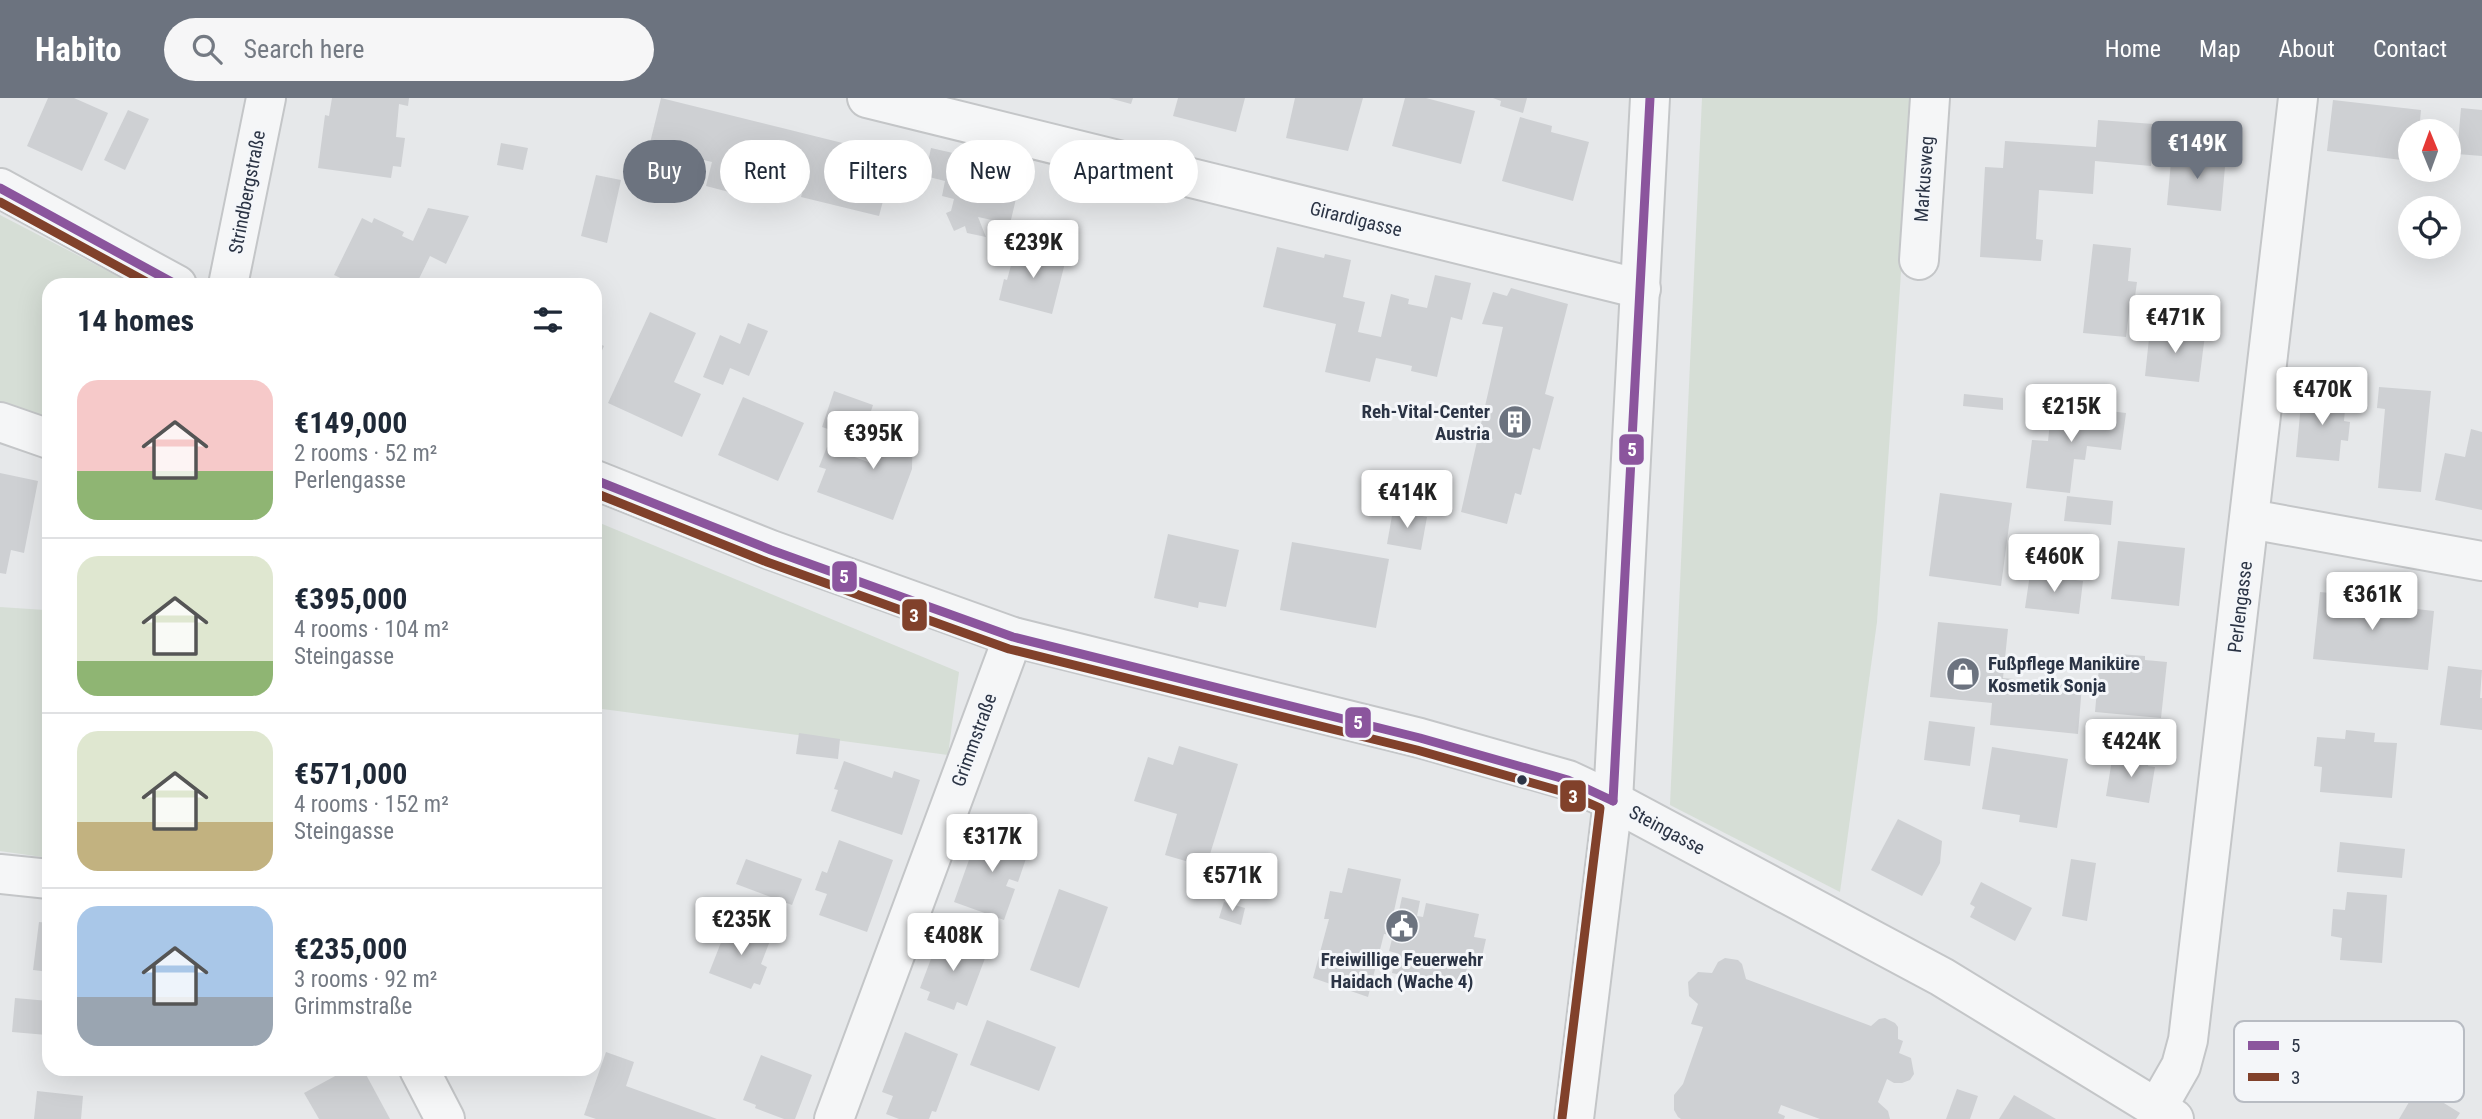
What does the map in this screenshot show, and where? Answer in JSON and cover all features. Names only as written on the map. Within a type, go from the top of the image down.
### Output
[{"type":"street","name":"Strindbergstraße","points":[[229,278],[266,98]]},
{"type":"street","name":"Girardigasse","points":[[867,98],[1641,289]]},
{"type":"street","points":[[1574,1119],[1613,801],[1650,98]]},
{"type":"street","name":"Markusweg","points":[[1919,260],[1930,98]]},
{"type":"street","name":"Perlengasse","points":[[2165,1114],[2188,1040],[2298,98]]},
{"type":"street","points":[[0,188],[164,278]]},
{"type":"street","points":[[0,422],[42,437]]},
{"type":"street","name":"Steingasse","points":[[602,483],[771,550],[1013,638],[1420,738],[1568,780],[1613,801],[1942,976],[2165,1114]]},
{"type":"street","points":[[2250,519],[2482,561]]},
{"type":"street","name":"Grimmstraße","points":[[834,1119],[1013,638]]},
{"type":"street","points":[[0,874],[42,878]]},
{"type":"street","points":[[423,1076],[445,1119]]},
{"type":"shaded area","points":[[1702,98],[1913,98],[1877,622],[1840,892],[1670,805]]},
{"type":"shaded area","points":[[0,215],[122,278],[42,278],[42,418],[0,403]]},
{"type":"shaded area","points":[[602,524],[959,672],[948,755],[602,709]]},
{"type":"shaded area","points":[[0,607],[42,610],[42,857],[0,851]]},
{"type":"building","points":[[48,98],[74,98],[108,113],[82,171],[27,146]]},
{"type":"building","points":[[332,98],[409,98],[408,106],[399,104],[396,137],[405,138],[401,167],[393,166],[391,178],[318,168],[325,115],[329,116]]},
{"type":"building","points":[[661,98],[830,140],[824,140],[824,203],[810,199],[810,140],[720,140],[720,190],[706,186],[712,162],[706,161],[706,140],[651,140]]},
{"type":"building","points":[[1109,98],[1133,98],[1131,104]]},
{"type":"building","points":[[1178,98],[1245,98],[1236,132],[1173,116]]},
{"type":"building","points":[[1295,98],[1363,98],[1348,151],[1286,138]]},
{"type":"building","points":[[1405,98],[1426,98],[1475,111],[1461,164],[1392,146]]},
{"type":"building","points":[[1493,98],[1527,98],[1523,113],[1500,106],[1501,101]]},
{"type":"building","points":[[2333,100],[2421,110],[2420,119],[2398,119],[2398,160],[2327,151]]},
{"type":"building","points":[[2461,108],[2482,110],[2482,156],[2461,154]]},
{"type":"building","points":[[128,110],[149,119],[125,170],[104,160]]},
{"type":"building","points":[[1520,117],[1552,126],[1551,132],[1589,142],[1573,201],[1502,181]]},
{"type":"building","points":[[2098,120],[2154,124],[2151,166],[2095,161],[2093,194],[2039,190],[2036,239],[2043,240],[2041,261],[1980,257],[1985,167],[2003,168],[2005,141],[2096,147]]},
{"type":"building","points":[[501,143],[528,148],[523,170],[497,165]]},
{"type":"building","points":[[932,148],[946,151],[946,197],[942,196],[945,181],[932,178]]},
{"type":"building","points":[[2172,151],[2226,156],[2221,211],[2167,205]]},
{"type":"building","points":[[596,175],[621,180],[607,243],[581,236]]},
{"type":"building","points":[[826,203],[882,203],[879,216]]},
{"type":"building","points":[[953,203],[1015,203],[1010,224],[978,217],[986,237],[967,233],[965,226],[954,231],[946,213],[951,211]]},
{"type":"building","points":[[428,208],[469,216],[446,264],[430,256],[419,278],[340,278],[334,275],[362,218],[372,223],[374,218],[404,232],[402,236],[413,241]]},
{"type":"building","points":[[2093,244],[2131,248],[2128,281],[2137,282],[2134,304],[2130,304],[2126,337],[2083,333]]},
{"type":"building","points":[[1016,247],[1066,259],[1052,314],[999,300]]},
{"type":"building","points":[[1277,247],[1324,258],[1325,254],[1351,260],[1343,297],[1365,302],[1358,332],[1381,337],[1391,294],[1409,299],[1408,304],[1427,308],[1435,275],[1471,283],[1462,320],[1451,317],[1437,377],[1411,371],[1412,366],[1376,358],[1370,382],[1325,372],[1336,324],[1263,307]]},
{"type":"building","name":"Reh-Vital-Center Austria","points":[[1511,288],[1568,304],[1545,394],[1554,397],[1540,450],[1533,448],[1521,495],[1515,493],[1507,524],[1461,512],[1503,327],[1482,324],[1493,292],[1507,296]]},
{"type":"building","points":[[650,312],[696,333],[674,382],[701,394],[682,437],[608,403]]},
{"type":"building","points":[[748,323],[768,331],[749,376],[730,368],[723,385],[703,377],[720,335],[740,344]]},
{"type":"building","points":[[2150,329],[2205,335],[2199,382],[2145,376]]},
{"type":"building","points":[[2379,387],[2431,391],[2421,492],[2378,488],[2385,409],[2377,408]]},
{"type":"building","points":[[834,391],[873,405],[869,417],[874,418],[868,435],[851,428],[849,436],[822,427]]},
{"type":"building","points":[[2302,393],[2346,398],[2344,421],[2350,422],[2348,441],[2341,440],[2339,461],[2296,457]]},
{"type":"building","points":[[1964,394],[2003,398],[2003,410],[1963,406]]},
{"type":"building","points":[[743,397],[804,423],[778,481],[718,455]]},
{"type":"building","points":[[2052,404],[2126,413],[2121,450],[2087,446],[2085,460],[2074,459],[2070,493],[2026,488],[2032,440],[2048,441]]},
{"type":"building","points":[[891,417],[913,423],[912,469],[893,520],[817,492],[826,469],[819,467],[827,447],[871,463],[874,455],[869,445],[881,423]]},
{"type":"building","points":[[2471,429],[2482,432],[2482,510],[2435,500],[2445,453],[2465,457]]},
{"type":"building","points":[[0,473],[38,481],[24,553],[11,550],[6,574],[0,573]]},
{"type":"building","points":[[1940,493],[2012,503],[2001,586],[1929,576]]},
{"type":"building","points":[[2067,496],[2113,501],[2111,525],[2064,521]]},
{"type":"building","points":[[1393,510],[1427,517],[1421,550],[1387,544]]},
{"type":"building","points":[[1168,534],[1239,550],[1226,607],[1199,602],[1198,608],[1154,598]]},
{"type":"building","points":[[2118,541],[2185,548],[2179,606],[2111,599]]},
{"type":"building","points":[[1292,542],[1389,559],[1376,628],[1280,610]]},
{"type":"building","points":[[2030,574],[2083,581],[2079,614],[2025,608]]},
{"type":"building","points":[[2320,592],[2400,600],[2399,607],[2434,611],[2428,670],[2313,659]]},
{"type":"building","points":[[1938,622],[2008,629],[2003,678],[2082,685],[2078,734],[1990,725],[1992,703],[1930,697]]},
{"type":"building","points":[[2119,654],[2145,656],[2145,660],[2167,662],[2161,718],[2095,712],[2100,656],[2118,658]]},
{"type":"building","points":[[2448,666],[2482,670],[2482,730],[2440,725]]},
{"type":"building","points":[[1929,721],[1975,727],[1970,766],[1924,760]]},
{"type":"building","points":[[2346,730],[2375,733],[2374,742],[2397,743],[2392,798],[2320,792],[2322,767],[2314,766],[2317,737],[2345,739]]},
{"type":"building","points":[[799,733],[840,739],[838,759],[796,754]]},
{"type":"building","points":[[1179,746],[1238,764],[1206,867],[1165,855],[1177,814],[1134,801],[1148,757],[1173,765]]},
{"type":"building","points":[[1992,747],[2068,759],[2057,828],[2019,822],[2020,815],[1982,809]]},
{"type":"building","points":[[2122,753],[2150,758],[2148,766],[2155,767],[2149,803],[2106,796],[2112,760],[2121,761]]},
{"type":"building","points":[[844,761],[892,778],[894,771],[920,780],[902,835],[831,811],[838,790],[834,789]]},
{"type":"building","points":[[1898,819],[1942,841],[1940,863],[1922,896],[1871,870]]},
{"type":"building","points":[[980,829],[1030,847],[1018,882],[1009,879],[1006,886],[1015,889],[1004,920],[954,902]]},
{"type":"building","points":[[839,840],[893,860],[867,932],[819,915],[827,894],[815,890],[822,871],[827,873]]},
{"type":"building","points":[[2340,842],[2405,849],[2402,878],[2337,872]]},
{"type":"building","points":[[746,859],[802,879],[792,905],[736,884]]},
{"type":"building","points":[[2071,859],[2096,863],[2087,921],[2062,916]]},
{"type":"building","name":"Freiwillige Feuerwehr Haidach (Wache 4)","points":[[1348,868],[1401,879],[1394,911],[1399,911],[1402,897],[1420,901],[1417,916],[1423,917],[1426,903],[1479,914],[1474,937],[1486,939],[1481,961],[1469,959],[1463,988],[1392,973],[1396,953],[1389,951],[1393,935],[1384,934],[1368,997],[1313,978],[1329,919],[1324,919],[1330,891],[1342,893]]},
{"type":"building","points":[[1981,882],[2032,908],[2015,941],[1970,917],[1975,907],[1970,904]]},
{"type":"building","points":[[1059,889],[1108,907],[1079,988],[1030,970]]},
{"type":"building","points":[[2347,892],[2387,895],[2382,963],[2340,960],[2342,938],[2331,936],[2333,909],[2345,910]]},
{"type":"building","points":[[1224,902],[1245,908],[1241,925],[1219,918]]},
{"type":"building","points":[[39,922],[42,922],[42,971],[33,970]]},
{"type":"building","points":[[729,922],[771,938],[761,964],[767,967],[760,985],[754,983],[751,989],[709,973]]},
{"type":"building","points":[[940,935],[987,953],[967,1006],[957,1002],[954,1010],[927,1000],[930,992],[920,988]]},
{"type":"building","points":[[1725,958],[1738,960],[1742,964],[1746,979],[1871,1026],[1879,1019],[1885,1018],[1895,1023],[1898,1027],[1898,1039],[1903,1041],[1899,1053],[1911,1058],[1914,1074],[1910,1080],[1902,1083],[1887,1079],[1878,1102],[1888,1111],[1890,1119],[1820,1119],[1781,1105],[1778,1113],[1785,1116],[1784,1119],[1678,1117],[1674,1110],[1674,1095],[1683,1084],[1703,1027],[1691,1024],[1698,1004],[1689,996],[1688,982],[1698,972],[1712,973],[1718,962]]},
{"type":"building","points":[[15,998],[42,1000],[42,1035],[12,1032]]},
{"type":"building","points":[[987,1020],[1056,1047],[1039,1091],[970,1065]]},
{"type":"building","points":[[905,1032],[958,1054],[936,1112],[932,1111],[929,1119],[899,1119],[886,1114],[893,1096],[882,1092]]},
{"type":"building","points":[[606,1052],[634,1062],[626,1086],[717,1119],[596,1119],[584,1115],[598,1076],[602,1076]]},
{"type":"building","points":[[761,1055],[812,1075],[795,1119],[784,1119],[755,1108],[756,1105],[743,1100]]},
{"type":"building","points":[[335,1076],[367,1076],[390,1119],[319,1119],[304,1093]]},
{"type":"building","points":[[1957,1089],[1978,1096],[1970,1119],[1946,1119]]},
{"type":"building","points":[[37,1091],[83,1096],[81,1119],[34,1119]]},
{"type":"building","points":[[2014,1095],[2056,1119],[1999,1119]]},
{"type":"building","points":[[2409,1102],[2442,1102],[2460,1113],[2456,1119],[2399,1119]]},
{"type":"transit line","name":"5","points":[[1613,801],[1650,98]]},
{"type":"transit line","name":"5","points":[[0,188],[164,278]]},
{"type":"transit line","name":"3","points":[[0,202],[139,278]]},
{"type":"transit line","name":"5","points":[[602,483],[771,550],[1013,637],[1420,738],[1568,780],[1613,801]]},
{"type":"transit line","name":"3","points":[[602,496],[767,562],[1009,649],[1417,750],[1564,792],[1600,808],[1562,1118]]},
{"type":"place","name":"Reh-Vital-Center Austria","points":[[1515,422]]},
{"type":"place","name":"Fußpflege Maniküre Kosmetik Sonja","points":[[1963,674]]},
{"type":"place","name":"Freiwillige Feuerwehr Haidach (Wache 4)","points":[[1402,926]]}]
